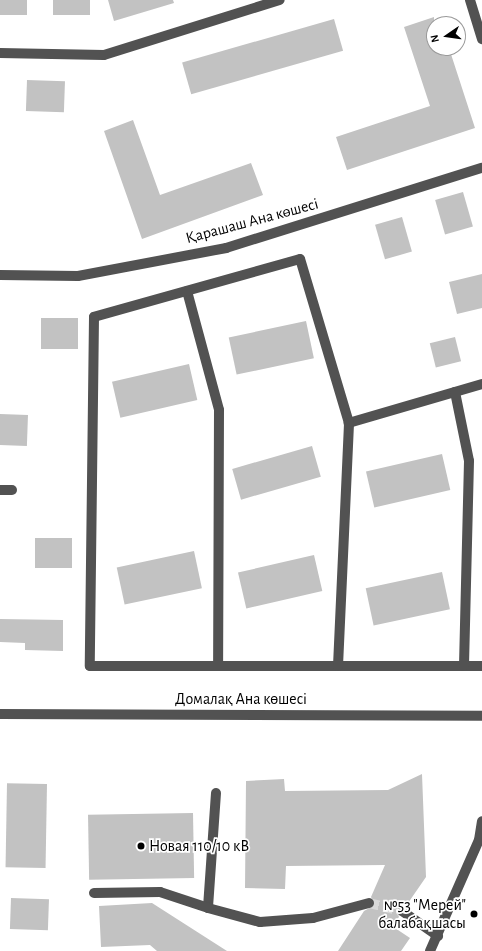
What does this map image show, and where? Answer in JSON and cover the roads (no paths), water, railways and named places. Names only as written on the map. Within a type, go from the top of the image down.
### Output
[{"type":"street","points":[[0,53],[104,55],[280,0]]},
{"type":"street","points":[[470,0],[482,39]]},
{"type":"street","name":"Қарашаш Ана көшесі","points":[[0,275],[78,276],[226,248],[482,168]]},
{"type":"street","points":[[338,666],[349,423],[300,259],[94,317],[90,666],[218,666],[338,666],[482,666]]},
{"type":"street","points":[[187,291],[219,410],[218,666]]},
{"type":"street","points":[[349,423],[482,384]]},
{"type":"street","points":[[455,392],[469,461],[464,666]]},
{"type":"street","points":[[0,490],[12,490]]},
{"type":"street","name":"Домалақ Ана көшесі","points":[[0,714],[482,716]]},
{"type":"street","points":[[482,716],[482,722]]},
{"type":"street","points":[[208,908],[216,793]]},
{"type":"street","points":[[430,951],[438,936],[479,840],[482,822]]},
{"type":"street","points":[[94,893],[160,892],[208,908],[260,922],[313,918],[369,903]]},
{"type":"street","points":[[402,911],[438,936]]},
{"type":"tunnel","points":[[369,903],[402,911]]},
{"type":"place","name":"Новая 110/10 кВ","points":[[141,846]]},
{"type":"place","name":"№53 \"Мерей\" балабақшасы","points":[[474,914]]}]
